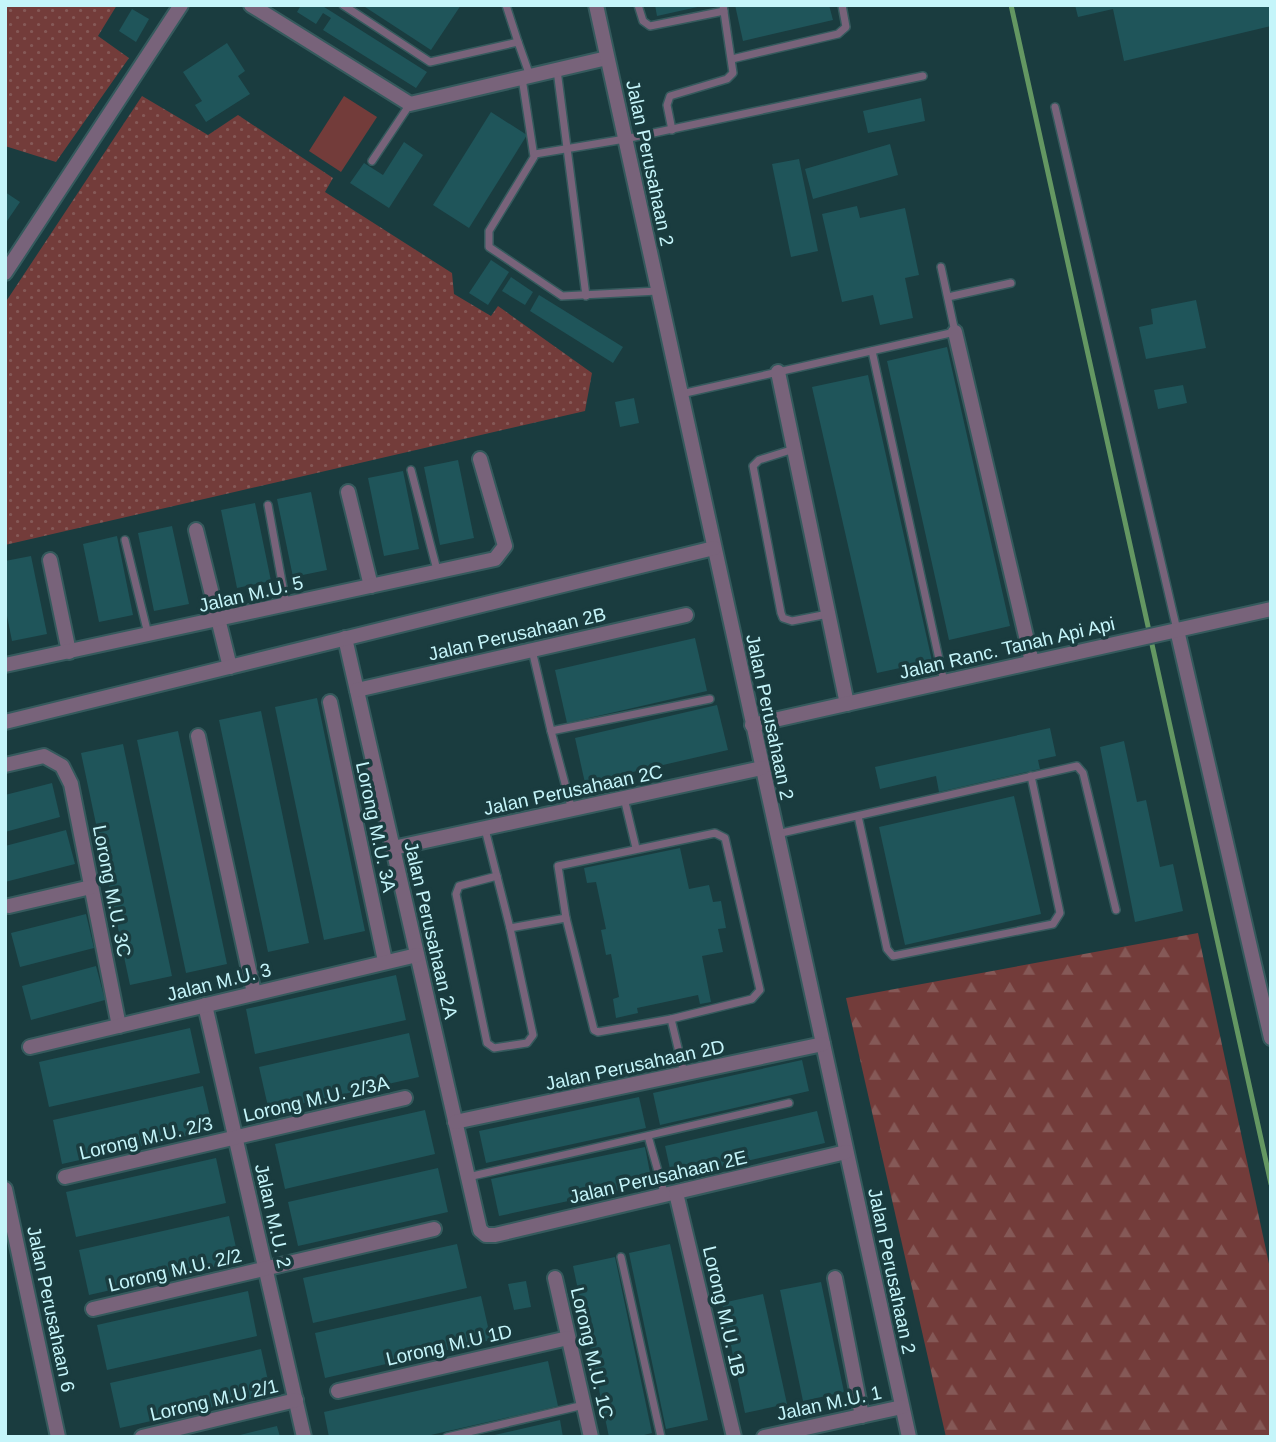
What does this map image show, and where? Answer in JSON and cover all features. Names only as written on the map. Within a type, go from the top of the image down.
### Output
[{"type":"street","points":[[5,273],[181,5]]},
{"type":"street","points":[[251,5],[410,104],[607,58]]},
{"type":"street","name":"Jalan Perusahaan 2","points":[[596,5],[909,1437]]},
{"type":"street","points":[[955,332],[1032,663]]},
{"type":"street","points":[[778,372],[847,704]]},
{"type":"street","name":"Jalan M.U. 5","points":[[6,663],[149,636],[495,559],[502,554],[505,546],[480,459]]},
{"type":"street","points":[[348,492],[371,586]]},
{"type":"street","points":[[196,530],[230,667]]},
{"type":"street","points":[[5,722],[714,548]]},
{"type":"street","points":[[50,561],[69,652]]},
{"type":"street","name":"Jalan Ranc. Tanah Api Api","points":[[752,725],[1271,609]]},
{"type":"street","name":"Jalan Perusahaan 2B","points":[[357,690],[686,615]]},
{"type":"street","points":[[1177,630],[1271,1038]]},
{"type":"street","name":"Jalan Perusahaan 2A","points":[[345,638],[480,1230]]},
{"type":"street","name":"Lorong M.U. 3A","points":[[330,702],[385,961]]},
{"type":"street","points":[[198,736],[254,993]]},
{"type":"street","name":"Lorong M.U. 3C","points":[[5,765],[44,756],[62,766],[71,784],[119,1026]]},
{"type":"street","name":"Jalan Perusahaan 2C","points":[[393,848],[762,768]]},
{"type":"street","points":[[9,906],[91,887]]},
{"type":"street","name":"Jalan M.U. 3","points":[[30,1047],[417,955]]},
{"type":"street","name":"Jalan M.U. 2","points":[[205,1005],[304,1437]]},
{"type":"street","name":"Jalan Perusahaan 2D","points":[[454,1122],[823,1044]]},
{"type":"street","name":"Lorong M.U. 2/3A","points":[[235,1138],[405,1098]]},
{"type":"street","name":"Lorong M.U. 2/3","points":[[65,1177],[235,1138]]},
{"type":"street","name":"Jalan Perusahaan 2E","points":[[480,1230],[485,1235],[495,1235],[846,1152]]},
{"type":"street","name":"Jalan Perusahaan 6","points":[[5,1189],[58,1437]]},
{"type":"street","name":"Lorong M.U. 1B","points":[[671,1195],[734,1437]]},
{"type":"street","name":"Lorong M.U. 2/2","points":[[93,1309],[434,1228]]},
{"type":"street","name":"Lorong M.U. 1C","points":[[555,1278],[591,1437]]},
{"type":"street","points":[[835,1278],[862,1416]]},
{"type":"street","name":"Lorong M.U 1D","points":[[338,1391],[568,1338]]},
{"type":"street","name":"Lorong M.U 2/1","points":[[142,1437],[296,1400]]},
{"type":"street","name":"Jalan M.U. 1","points":[[764,1437],[902,1407]]},
{"type":"lane","points":[[343,5],[430,62],[518,43]]},
{"type":"lane","points":[[506,5],[526,77],[535,154],[489,231],[487,242],[493,251],[562,296],[658,291]]},
{"type":"lane","points":[[638,5],[643,21],[650,26],[723,8],[732,59],[731,77],[670,96],[667,105],[672,130]]},
{"type":"lane","points":[[732,59],[838,34],[846,27],[842,5]]},
{"type":"lane","points":[[557,69],[586,296]]},
{"type":"lane","points":[[535,154],[672,130],[923,76]]},
{"type":"lane","points":[[372,161],[410,104]]},
{"type":"lane","points":[[1055,107],[1177,630]]},
{"type":"lane","points":[[680,394],[955,332],[941,267]]},
{"type":"lane","points":[[948,297],[1011,283]]},
{"type":"lane","points":[[872,351],[944,682]]},
{"type":"lane","points":[[794,449],[759,460],[752,466],[781,613],[783,618],[792,621],[828,614]]},
{"type":"lane","points":[[411,470],[437,570]]},
{"type":"lane","points":[[268,505],[286,606]]},
{"type":"lane","points":[[125,540],[149,636]]},
{"type":"lane","points":[[532,650],[572,810]]},
{"type":"lane","points":[[551,731],[710,699]]},
{"type":"lane","points":[[776,834],[1072,766],[1081,769],[1116,910]]},
{"type":"lane","points":[[858,816],[887,949],[893,956],[1053,925],[1060,918],[1060,913],[1031,776]]},
{"type":"lane","points":[[624,798],[636,848]]},
{"type":"lane","points":[[485,829],[497,876],[510,928],[533,1035],[527,1043],[494,1048],[487,1044],[456,894],[459,886],[497,876]]},
{"type":"lane","points":[[715,833],[725,838],[760,990],[752,999],[671,1019],[598,1032],[594,1030],[566,918],[556,869],[560,863],[715,833]]},
{"type":"lane","points":[[510,928],[566,918]]},
{"type":"lane","points":[[671,1019],[684,1074]]},
{"type":"lane","points":[[467,1178],[789,1103]]},
{"type":"lane","points":[[649,1136],[671,1195]]},
{"type":"lane","points":[[621,1257],[661,1437]]},
{"type":"lane","points":[[447,1437],[584,1405]]},
{"type":"green space","points":[[5,5],[117,5],[98,36],[129,58],[56,162],[5,146]]},
{"type":"green space","points":[[142,96],[208,135],[238,115],[333,178],[325,192],[452,273],[454,294],[491,316],[498,306],[592,373],[585,411],[5,545],[5,303]]},
{"type":"green space","points":[[344,96],[377,117],[341,172],[309,151]]},
{"type":"green space","points":[[1198,933],[1271,1273],[1271,1437],[946,1437],[846,998]]},
{"type":"building","points":[[301,5],[321,5],[427,72],[416,88],[323,30],[331,18],[323,13],[316,24],[297,12]]},
{"type":"building","points":[[362,5],[461,5],[431,50]]},
{"type":"building","points":[[655,5],[702,5],[702,6],[657,16]]},
{"type":"building","points":[[735,5],[829,5],[833,20],[743,41]]},
{"type":"building","points":[[1075,5],[1271,5],[1271,26],[1124,61],[1113,9],[1078,17]]},
{"type":"building","points":[[132,9],[149,19],[136,42],[119,31]]},
{"type":"building","points":[[227,43],[245,71],[238,76],[250,94],[206,122],[195,105],[202,101],[183,72]]},
{"type":"building","points":[[921,98],[925,121],[868,133],[863,111]]},
{"type":"building","points":[[491,112],[527,135],[469,228],[433,205]]},
{"type":"building","points":[[404,142],[423,155],[389,208],[350,183],[364,163],[383,175]]},
{"type":"building","points":[[890,144],[898,175],[813,199],[805,169]]},
{"type":"building","points":[[799,159],[818,251],[791,257],[772,164]]},
{"type":"building","points":[[5,192],[20,202],[5,224]]},
{"type":"building","points":[[857,206],[860,218],[905,208],[919,275],[905,278],[913,318],[880,325],[873,295],[842,302],[822,214]]},
{"type":"building","points":[[491,260],[509,272],[488,305],[469,293]]},
{"type":"building","points":[[511,277],[533,292],[525,305],[502,291]]},
{"type":"building","points":[[539,295],[623,347],[613,363],[530,311]]},
{"type":"building","points":[[1196,300],[1206,348],[1146,359],[1139,327],[1153,324],[1151,309]]},
{"type":"building","points":[[947,347],[1010,626],[949,640],[887,361]]},
{"type":"building","points":[[868,375],[932,661],[877,673],[812,387]]},
{"type":"building","points":[[1183,385],[1187,403],[1158,409],[1154,390]]},
{"type":"building","points":[[634,398],[639,423],[620,427],[615,402]]},
{"type":"building","points":[[458,460],[474,538],[440,545],[424,467]]},
{"type":"building","points":[[403,471],[419,549],[384,556],[368,478]]},
{"type":"building","points":[[311,492],[327,570],[293,577],[277,499]]},
{"type":"building","points":[[255,503],[271,581],[237,588],[221,510]]},
{"type":"building","points":[[172,526],[189,604],[154,611],[138,533]]},
{"type":"building","points":[[117,536],[133,615],[99,622],[83,544]]},
{"type":"building","points":[[31,556],[47,634],[12,641],[5,606],[5,561]]},
{"type":"building","points":[[695,638],[707,691],[567,723],[555,670]]},
{"type":"building","points":[[317,698],[365,931],[324,940],[275,707]]},
{"type":"building","points":[[717,705],[728,750],[585,783],[575,738]]},
{"type":"building","points":[[261,711],[309,943],[268,952],[219,720]]},
{"type":"building","points":[[1050,728],[1056,756],[1038,760],[1040,769],[939,792],[936,776],[880,789],[875,767]]},
{"type":"building","points":[[178,731],[227,964],[186,973],[137,740]]},
{"type":"building","points":[[1124,741],[1137,802],[1146,800],[1160,867],[1173,864],[1183,911],[1135,922],[1100,747]]},
{"type":"building","points":[[123,744],[172,976],[130,985],[81,753]]},
{"type":"building","points":[[52,783],[60,817],[5,832],[5,795]]},
{"type":"building","points":[[1014,796],[1041,914],[905,945],[879,827]]},
{"type":"building","points":[[66,830],[75,864],[5,882],[5,846]]},
{"type":"building","points":[[680,848],[689,889],[709,885],[713,902],[721,901],[726,928],[718,929],[723,952],[702,956],[711,1002],[700,1004],[698,995],[637,1008],[638,1013],[616,1018],[613,999],[619,997],[611,954],[606,955],[601,930],[606,929],[596,882],[587,883],[584,868]]},
{"type":"building","points":[[86,914],[94,948],[20,967],[11,933]]},
{"type":"building","points":[[96,966],[105,1000],[31,1020],[22,986]]},
{"type":"building","points":[[396,975],[406,1020],[255,1054],[246,1009]]},
{"type":"building","points":[[190,1028],[200,1073],[49,1107],[39,1062]]},
{"type":"building","points":[[409,1033],[419,1077],[269,1111],[259,1067]]},
{"type":"building","points":[[802,1060],[809,1091],[660,1125],[653,1093]]},
{"type":"building","points":[[203,1086],[213,1130],[62,1164],[53,1120]]},
{"type":"building","points":[[639,1097],[646,1128],[486,1163],[479,1131]]},
{"type":"building","points":[[425,1110],[435,1154],[285,1189],[275,1144]]},
{"type":"building","points":[[817,1111],[825,1143],[672,1178],[665,1146]]},
{"type":"building","points":[[645,1147],[652,1183],[499,1216],[491,1179]]},
{"type":"building","points":[[216,1158],[226,1203],[76,1237],[66,1192]]},
{"type":"building","points":[[438,1168],[448,1212],[298,1246],[288,1202]]},
{"type":"building","points":[[229,1216],[239,1261],[89,1295],[79,1250]]},
{"type":"building","points":[[457,1244],[467,1288],[313,1323],[303,1278]]},
{"type":"building","points":[[670,1244],[708,1420],[666,1429],[629,1253]]},
{"type":"building","points":[[615,1257],[652,1433],[636,1437],[609,1437],[573,1266]]},
{"type":"building","points":[[526,1281],[531,1307],[514,1310],[508,1284]]},
{"type":"building","points":[[821,1282],[844,1392],[803,1401],[780,1290]]},
{"type":"building","points":[[248,1291],[257,1336],[107,1370],[97,1325]]},
{"type":"building","points":[[763,1294],[787,1404],[745,1413],[722,1303]]},
{"type":"building","points":[[481,1296],[491,1340],[325,1378],[315,1333]]},
{"type":"building","points":[[261,1349],[271,1394],[120,1428],[110,1383]]},
{"type":"building","points":[[548,1361],[558,1406],[422,1437],[329,1437],[324,1412]]},
{"type":"building","points":[[560,1420],[563,1437],[490,1437],[490,1436]]},
{"type":"building","points":[[277,1426],[280,1437],[236,1437],[236,1436]]},
{"type":"waterway","points":[[1011,5],[1271,1184]]}]
